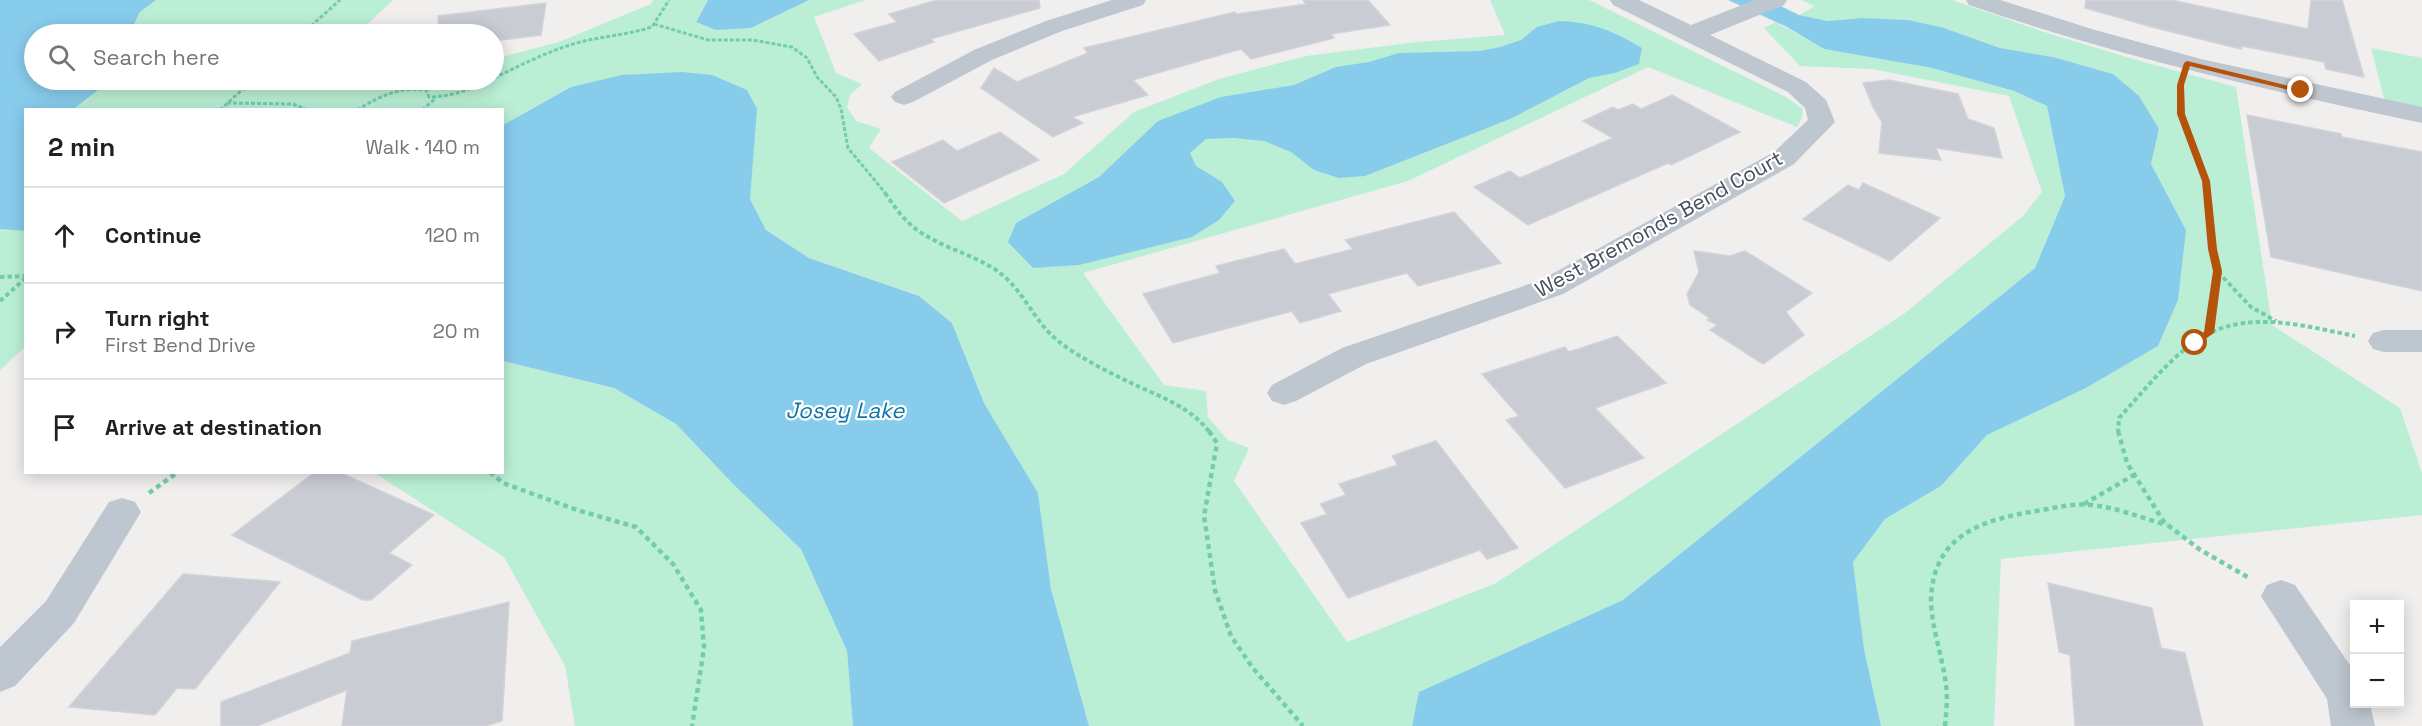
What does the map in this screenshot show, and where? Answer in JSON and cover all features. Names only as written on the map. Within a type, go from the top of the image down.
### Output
[{"type":"street","points":[[904,97],[983,55],[1054,26],[1135,0]]},
{"type":"street","points":[[1690,34],[1776,0]]},
{"type":"street","points":[[1977,0],[2065,29],[2187,63],[2422,115]]},
{"type":"street","name":"West Bremonds Bend Court","points":[[1284,393],[1354,356],[1552,287],[1784,158],[1822,122],[1817,105],[1797,87],[1690,34],[1643,3]]},
{"type":"street","points":[[2384,341],[2422,341]]},
{"type":"street","points":[[0,674],[60,612],[122,512]]},
{"type":"street","points":[[2281,596],[2347,695],[2353,726]]},
{"type":"path","points":[[313,24],[340,0]]},
{"type":"path","points":[[504,73],[543,54],[584,41],[633,33],[651,27],[669,0]]},
{"type":"path","points":[[654,24],[708,40],[752,40],[792,47],[807,58],[818,78],[836,97],[841,109],[848,148],[886,194],[899,214],[924,235],[986,264],[1009,281],[1040,325],[1067,348],[1108,372],[1176,405],[1203,423],[1217,443],[1204,516],[1215,590],[1231,636],[1252,667],[1303,726]]},
{"type":"path","points":[[2187,63],[2180,85],[2181,114],[2206,181],[2212,249],[2218,271],[2209,333]]},
{"type":"path","points":[[222,108],[242,90]]},
{"type":"path","points":[[360,108],[394,90]]},
{"type":"path","points":[[426,90],[429,97],[436,98],[467,90]]},
{"type":"path","points":[[424,108],[436,98]]},
{"type":"path","points":[[227,103],[293,104],[303,108]]},
{"type":"path","points":[[2218,271],[2252,307],[2279,323]]},
{"type":"path","points":[[0,278],[24,277]]},
{"type":"path","points":[[0,301],[24,279]]},
{"type":"path","points":[[2281,596],[2195,547],[2167,525],[2134,475],[2118,439],[2119,418],[2152,382],[2209,333],[2244,324],[2279,323],[2384,341]]},
{"type":"path","points":[[492,474],[503,483],[636,527],[672,564],[701,610],[704,648],[692,726]]},
{"type":"path","points":[[2083,504],[2134,475]]},
{"type":"path","points":[[1945,726],[1947,688],[1931,602],[1931,587],[1932,575],[1943,556],[1960,536],[1980,522],[2005,514],[2083,504],[2167,525]]},
{"type":"green space","points":[[156,0],[393,0],[368,24],[134,24],[140,12]]},
{"type":"green space","points":[[653,0],[708,0],[696,21],[751,28],[809,0],[865,0],[814,17],[836,73],[862,84],[850,95],[847,107],[856,121],[881,129],[869,148],[962,221],[1064,174],[1134,112],[1219,79],[1306,56],[1417,42],[1505,35],[1490,0],[1589,0],[1786,97],[1803,109],[1802,118],[1797,127],[1648,67],[1408,181],[1083,273],[1164,385],[1206,391],[1208,417],[1228,440],[1249,448],[1234,481],[1347,642],[1496,583],[1905,313],[2023,216],[2042,192],[2009,96],[1872,69],[1800,66],[1764,28],[1776,22],[1824,49],[1932,68],[2014,91],[2047,106],[2065,196],[2035,268],[1623,600],[1420,692],[1412,726],[1089,726],[1051,589],[1038,493],[984,403],[952,323],[919,296],[809,258],[766,230],[750,199],[571,87],[504,124],[504,108],[76,108],[99,90],[504,90],[504,56],[559,42],[651,4]]},
{"type":"green space","points":[[1801,0],[1952,0],[2041,31],[2236,87],[2272,325],[2400,408],[2422,473],[2422,515],[2001,559],[1994,726],[1881,726],[1864,650],[1853,562],[1885,519],[1941,486],[1987,435],[2086,388],[2158,346],[2186,230],[2151,164],[2159,129],[2113,74],[2053,57],[2000,48],[1944,28],[1861,18],[1828,21],[1799,15],[1815,6]]},
{"type":"green space","points":[[2371,48],[2422,58],[2422,110],[2385,102]]},
{"type":"green space","points":[[0,229],[24,231],[24,348],[0,370]]},
{"type":"green space","points":[[504,361],[614,388],[676,424],[734,485],[802,549],[847,651],[853,726],[575,726],[565,666],[504,557],[377,474],[504,474]]},
{"type":"water","points":[[0,0],[156,0],[140,12],[134,24],[24,24],[24,90],[98,90],[75,108],[24,108],[24,231],[0,229]]},
{"type":"water","points":[[708,0],[809,0],[751,28],[716,30],[696,22]]},
{"type":"water","points":[[1728,0],[1768,0],[1799,15],[1828,21],[1861,18],[1908,20],[1944,28],[2000,48],[2053,57],[2113,74],[2139,96],[2159,129],[2151,164],[2186,230],[2178,300],[2158,346],[2086,388],[1987,435],[1941,486],[1885,519],[1853,562],[1864,649],[1881,726],[1412,726],[1419,692],[1623,600],[2035,268],[2065,196],[2047,106],[2014,91],[1932,68],[1824,49],[1785,26]]},
{"type":"water","points":[[1559,21],[1593,26],[1632,42],[1642,48],[1639,64],[1615,73],[1589,78],[1510,119],[1365,176],[1339,178],[1314,170],[1291,152],[1264,141],[1234,138],[1206,139],[1190,153],[1196,166],[1222,182],[1235,201],[1219,220],[1192,237],[1079,265],[1033,268],[1008,242],[1016,223],[1099,177],[1158,121],[1221,97],[1294,85],[1336,67],[1369,62],[1399,53],[1480,51],[1500,47],[1521,40],[1537,27]]},
{"type":"water","name":"Josey Lake","points":[[682,72],[712,75],[747,90],[757,109],[750,199],[766,230],[809,258],[919,296],[952,323],[984,403],[1038,493],[1051,589],[1089,726],[853,726],[847,651],[801,549],[734,485],[676,424],[614,388],[504,361],[504,124],[571,87],[622,75]]},
{"type":"building","points":[[937,0],[1039,0],[1040,8],[931,39],[934,42],[879,61],[854,34],[897,22],[889,14]]},
{"type":"building","points":[[1303,0],[1368,0],[1390,25],[1331,34],[1334,38],[1251,59],[1241,49],[1133,80],[1148,95],[1072,117],[1083,123],[1053,137],[981,88],[994,68],[1017,82],[1088,53],[1084,48],[1235,12],[1237,14],[1306,4]]},
{"type":"building","points":[[2086,0],[2171,0],[2308,29],[2311,0],[2342,0],[2364,77],[2326,69],[2324,62],[2242,46],[2241,49],[2152,27],[2085,8]]},
{"type":"building","points":[[546,3],[541,35],[504,40],[504,24],[438,24],[438,16]]},
{"type":"building","points":[[1889,80],[1958,94],[1968,119],[1994,128],[2002,158],[1936,148],[1941,160],[1879,153],[1882,122],[1863,83]]},
{"type":"building","points":[[1672,95],[1740,132],[1671,165],[1668,163],[1528,225],[1474,187],[1510,171],[1520,178],[1613,138],[1583,121],[1613,107],[1618,110],[1633,104],[1641,109]]},
{"type":"building","points":[[2247,115],[2341,134],[2342,137],[2422,152],[2422,291],[2271,257]]},
{"type":"building","points":[[1000,132],[1039,160],[944,203],[892,162],[943,140],[957,151]]},
{"type":"building","points":[[1863,183],[1940,218],[1890,261],[1803,219],[1848,185],[1859,190]]},
{"type":"building","points":[[1454,212],[1501,263],[1418,286],[1407,273],[1328,294],[1341,311],[1300,323],[1292,311],[1173,343],[1143,294],[1220,273],[1216,266],[1284,249],[1295,264],[1353,249],[1345,240]]},
{"type":"building","points":[[1694,251],[1730,256],[1745,251],[1812,293],[1786,312],[1804,335],[1763,364],[1710,330],[1717,325],[1707,320],[1710,318],[1690,305],[1687,294],[1699,272]]},
{"type":"building","points":[[1617,336],[1666,383],[1595,408],[1644,458],[1565,488],[1506,420],[1519,416],[1482,374],[1565,347],[1569,352]]},
{"type":"building","points":[[1436,441],[1518,548],[1487,559],[1480,550],[1348,598],[1301,523],[1327,514],[1320,504],[1346,495],[1339,484],[1398,465],[1392,456]]},
{"type":"building","points":[[312,474],[343,474],[434,515],[389,553],[412,565],[371,600],[363,600],[232,535]]},
{"type":"building","points":[[183,574],[280,582],[195,689],[177,688],[155,715],[69,707]]},
{"type":"building","points":[[2048,583],[2152,608],[2161,648],[2185,653],[2203,726],[2075,726],[2070,655],[2059,652]]},
{"type":"building","points":[[509,602],[502,721],[485,726],[342,726],[347,690],[257,726],[221,726],[221,702],[350,653],[352,641]]},
{"type":"route","points":[[2195,343],[2209,333],[2218,271],[2212,249],[2206,181],[2181,114],[2180,85],[2187,63],[2301,90]]}]
